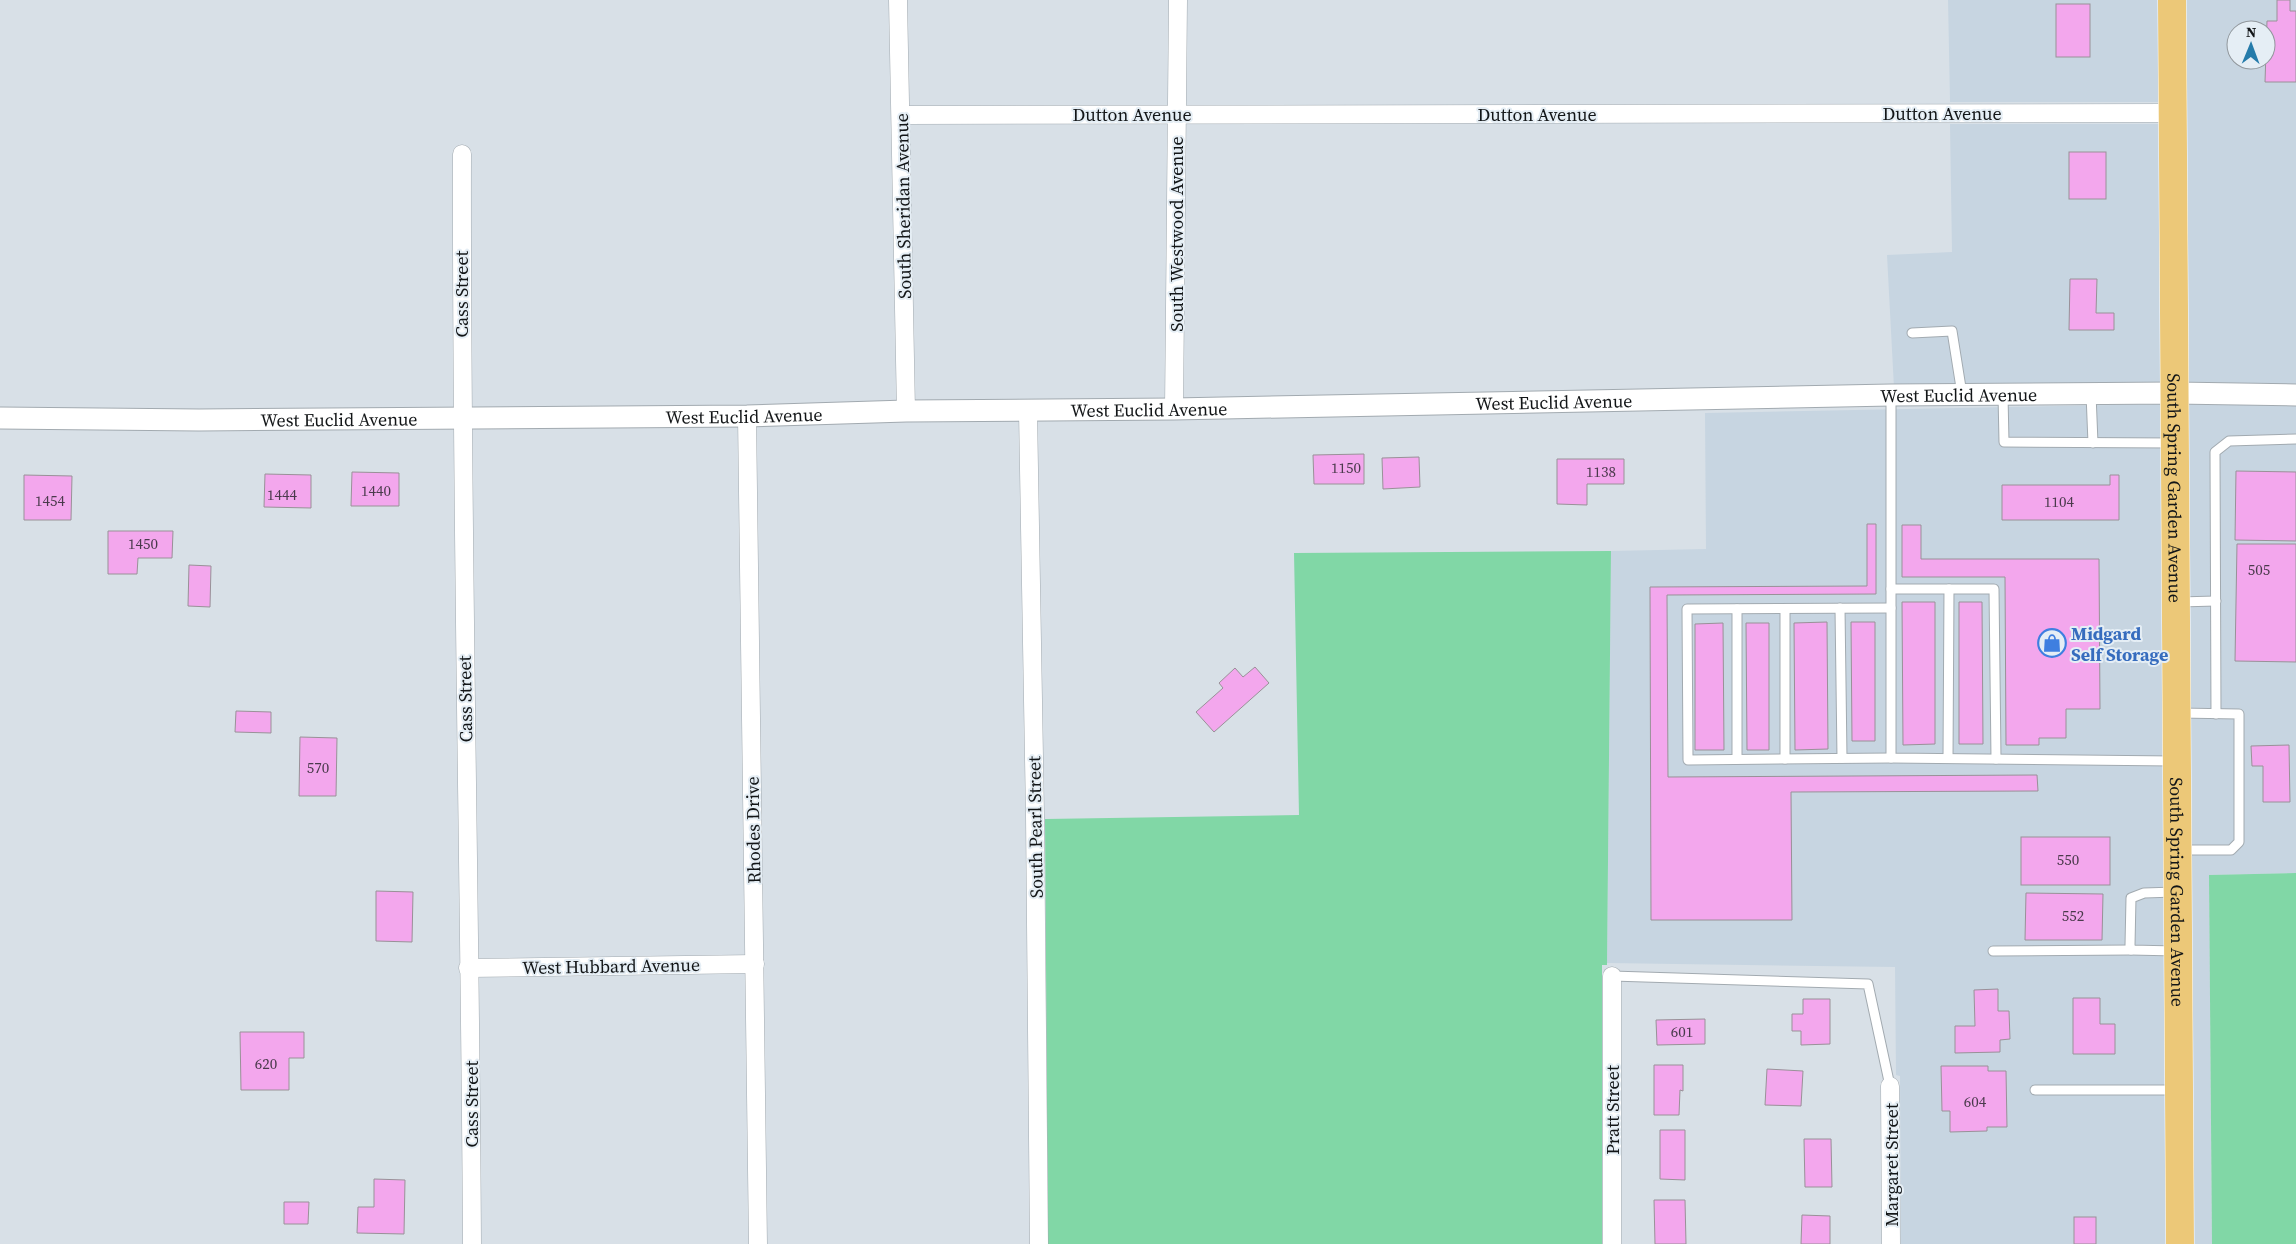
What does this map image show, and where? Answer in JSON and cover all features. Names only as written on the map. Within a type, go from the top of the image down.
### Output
[{"type":"highway","name":"South Spring Garden Avenue","points":[[2172,0],[2180,1244]]},
{"type":"street","name":"South Sheridan Avenue","points":[[898,0],[906,411]]},
{"type":"street","name":"South Westwood Avenue","points":[[1174,409],[1178,0]]},
{"type":"street","name":"Dutton Avenue","points":[[901,115],[2173,113]]},
{"type":"street","name":"Cass Street","points":[[462,154],[461,417],[468,968],[471,1034],[472,1244]]},
{"type":"street","name":"West Euclid Avenue","points":[[0,418],[199,420],[748,416],[906,411],[1174,409],[1891,395],[2176,393],[2296,395]]},
{"type":"street","name":"South Pearl Street","points":[[1028,411],[1035,806],[1039,1244]]},
{"type":"street","name":"Rhodes Drive","points":[[748,416],[758,1244]]},
{"type":"street","name":"West Hubbard Avenue","points":[[468,968],[755,964]]},
{"type":"street","name":"Pratt Street","points":[[1612,976],[1612,1244]]},
{"type":"street","name":"Margaret Street","points":[[1890,1086],[1891,1244]]},
{"type":"lane","points":[[1912,333],[1952,331],[1962,395]]},
{"type":"lane","points":[[2003,394],[2004,442],[2176,443]]},
{"type":"lane","points":[[2092,394],[2093,443]]},
{"type":"lane","points":[[1891,395],[1891,758]]},
{"type":"lane","points":[[2216,714],[2215,452],[2228,441],[2296,439]]},
{"type":"lane","points":[[1890,589],[1994,589],[1996,759]]},
{"type":"lane","points":[[1948,758],[1949,589]]},
{"type":"lane","points":[[2176,602],[2216,601]]},
{"type":"lane","points":[[1785,608],[1785,759]]},
{"type":"lane","points":[[1840,608],[1842,758]]},
{"type":"lane","points":[[1891,608],[1687,609],[1688,760],[1948,758],[2177,761]]},
{"type":"lane","points":[[1737,609],[1737,759]]},
{"type":"lane","points":[[2177,713],[2239,714],[2239,842],[2231,850],[2178,850]]},
{"type":"lane","points":[[2131,950],[2131,898],[2144,893],[2178,892]]},
{"type":"lane","points":[[1993,951],[2178,951]]},
{"type":"lane","points":[[1612,976],[1868,984],[1890,1086]]},
{"type":"lane","points":[[2035,1090],[2179,1090]]},
{"type":"shaded area","points":[[1948,0],[2162,0],[2163,102],[1950,102]]},
{"type":"shaded area","points":[[2182,0],[2296,0],[2296,384],[2185,382]]},
{"type":"shaded area","points":[[1950,124],[2163,124],[2166,383],[1894,388],[1887,255],[1952,252]]},
{"type":"shaded area","points":[[2166,404],[2170,1244],[1901,1244],[1900,1076],[1896,1075],[1895,967],[1607,963],[1611,551],[1706,549],[1705,413]]},
{"type":"shaded area","points":[[2185,404],[2296,406],[2296,873],[2209,875],[2212,1244],[2189,1244]]},
{"type":"green space","points":[[1611,551],[1607,965],[1602,965],[1602,1244],[1048,1244],[1045,819],[1299,815],[1294,553]]},
{"type":"green space","points":[[2296,873],[2296,1244],[2212,1244],[2209,875]]},
{"type":"building","points":[[2277,0],[2290,0],[2290,11],[2296,11],[2296,82],[2265,82],[2265,70],[2276,70]]},
{"type":"building","points":[[2056,4],[2090,4],[2090,57],[2056,57]]},
{"type":"building","points":[[2069,152],[2106,152],[2106,199],[2069,199]]},
{"type":"building","points":[[2070,279],[2097,279],[2096,313],[2114,313],[2114,330],[2069,330]]},
{"type":"building","points":[[1364,454],[1364,484],[1314,484],[1313,455]]},
{"type":"building","points":[[1419,457],[1420,487],[1383,489],[1382,458]]},
{"type":"building","points":[[1557,459],[1624,459],[1624,484],[1587,484],[1587,505],[1557,504]]},
{"type":"building","points":[[2236,471],[2296,472],[2296,541],[2235,540]]},
{"type":"building","points":[[352,472],[399,473],[399,506],[351,506]]},
{"type":"building","points":[[265,474],[311,475],[311,508],[264,507]]},
{"type":"building","points":[[24,475],[72,476],[71,520],[24,520]]},
{"type":"building","points":[[2110,475],[2119,475],[2119,520],[2002,520],[2002,485],[2110,485]]},
{"type":"building","points":[[1867,524],[1876,524],[1876,594],[1667,595],[1668,777],[2037,775],[2038,791],[1791,792],[1792,920],[1651,920],[1650,587],[1867,586]]},
{"type":"building","name":"Midgard Self Storage","points":[[1902,525],[1921,525],[1921,559],[2099,559],[2100,709],[2066,709],[2066,738],[2039,738],[2039,745],[2006,745],[2005,577],[1902,577]]},
{"type":"building","points":[[108,531],[173,531],[172,558],[138,558],[137,574],[108,574]]},
{"type":"building","points":[[2237,544],[2296,544],[2296,662],[2235,661]]},
{"type":"building","points":[[189,565],[211,566],[210,607],[188,606]]},
{"type":"building","points":[[1902,602],[1935,602],[1935,744],[1903,745]]},
{"type":"building","points":[[1959,602],[1982,602],[1983,744],[1959,744]]},
{"type":"building","points":[[1827,622],[1828,749],[1795,750],[1794,623]]},
{"type":"building","points":[[1851,622],[1875,622],[1875,741],[1852,741]]},
{"type":"building","points":[[1723,623],[1724,750],[1695,750],[1695,624]]},
{"type":"building","points":[[1746,623],[1769,623],[1769,750],[1747,750]]},
{"type":"building","points":[[1255,667],[1269,683],[1214,732],[1196,712],[1223,688],[1219,683],[1235,668],[1243,677]]},
{"type":"building","points":[[236,711],[271,712],[271,733],[235,732]]},
{"type":"building","points":[[300,737],[337,738],[336,796],[299,796]]},
{"type":"building","points":[[2289,745],[2290,802],[2263,802],[2263,766],[2252,766],[2251,746]]},
{"type":"building","points":[[2021,837],[2110,837],[2110,885],[2021,885]]},
{"type":"building","points":[[376,891],[413,892],[412,942],[376,941]]},
{"type":"building","points":[[2026,893],[2103,894],[2102,940],[2025,940]]},
{"type":"building","points":[[1998,989],[1998,1011],[2009,1011],[2010,1039],[2000,1040],[2000,1052],[1955,1053],[1955,1026],[1975,1026],[1974,990]]},
{"type":"building","points":[[2073,998],[2100,998],[2100,1024],[2115,1024],[2115,1054],[2073,1054]]},
{"type":"building","points":[[1803,999],[1830,999],[1830,1044],[1801,1045],[1801,1031],[1792,1031],[1792,1014],[1803,1014]]},
{"type":"building","points":[[1705,1019],[1705,1044],[1657,1045],[1656,1020]]},
{"type":"building","points":[[240,1032],[304,1032],[304,1058],[289,1058],[289,1090],[241,1090]]},
{"type":"building","points":[[1654,1065],[1683,1065],[1683,1091],[1680,1090],[1679,1115],[1654,1115]]},
{"type":"building","points":[[1941,1066],[1988,1066],[1988,1071],[2006,1071],[2007,1127],[1987,1127],[1987,1131],[1950,1132],[1950,1111],[1942,1111]]},
{"type":"building","points":[[1767,1069],[1803,1071],[1801,1106],[1765,1105]]},
{"type":"building","points":[[1660,1130],[1685,1130],[1685,1180],[1660,1179]]},
{"type":"building","points":[[1804,1139],[1831,1139],[1832,1187],[1805,1187]]},
{"type":"building","points":[[374,1179],[405,1180],[404,1234],[357,1233],[358,1207],[374,1207]]},
{"type":"building","points":[[1654,1200],[1685,1200],[1686,1244],[1655,1244]]},
{"type":"building","points":[[284,1202],[309,1202],[308,1224],[284,1224]]},
{"type":"building","points":[[1802,1215],[1830,1216],[1830,1244],[1801,1244]]},
{"type":"building","points":[[2074,1217],[2096,1217],[2096,1244],[2074,1244]]},
{"type":"place","name":"Midgard Self Storage","points":[[2052,643]]}]
